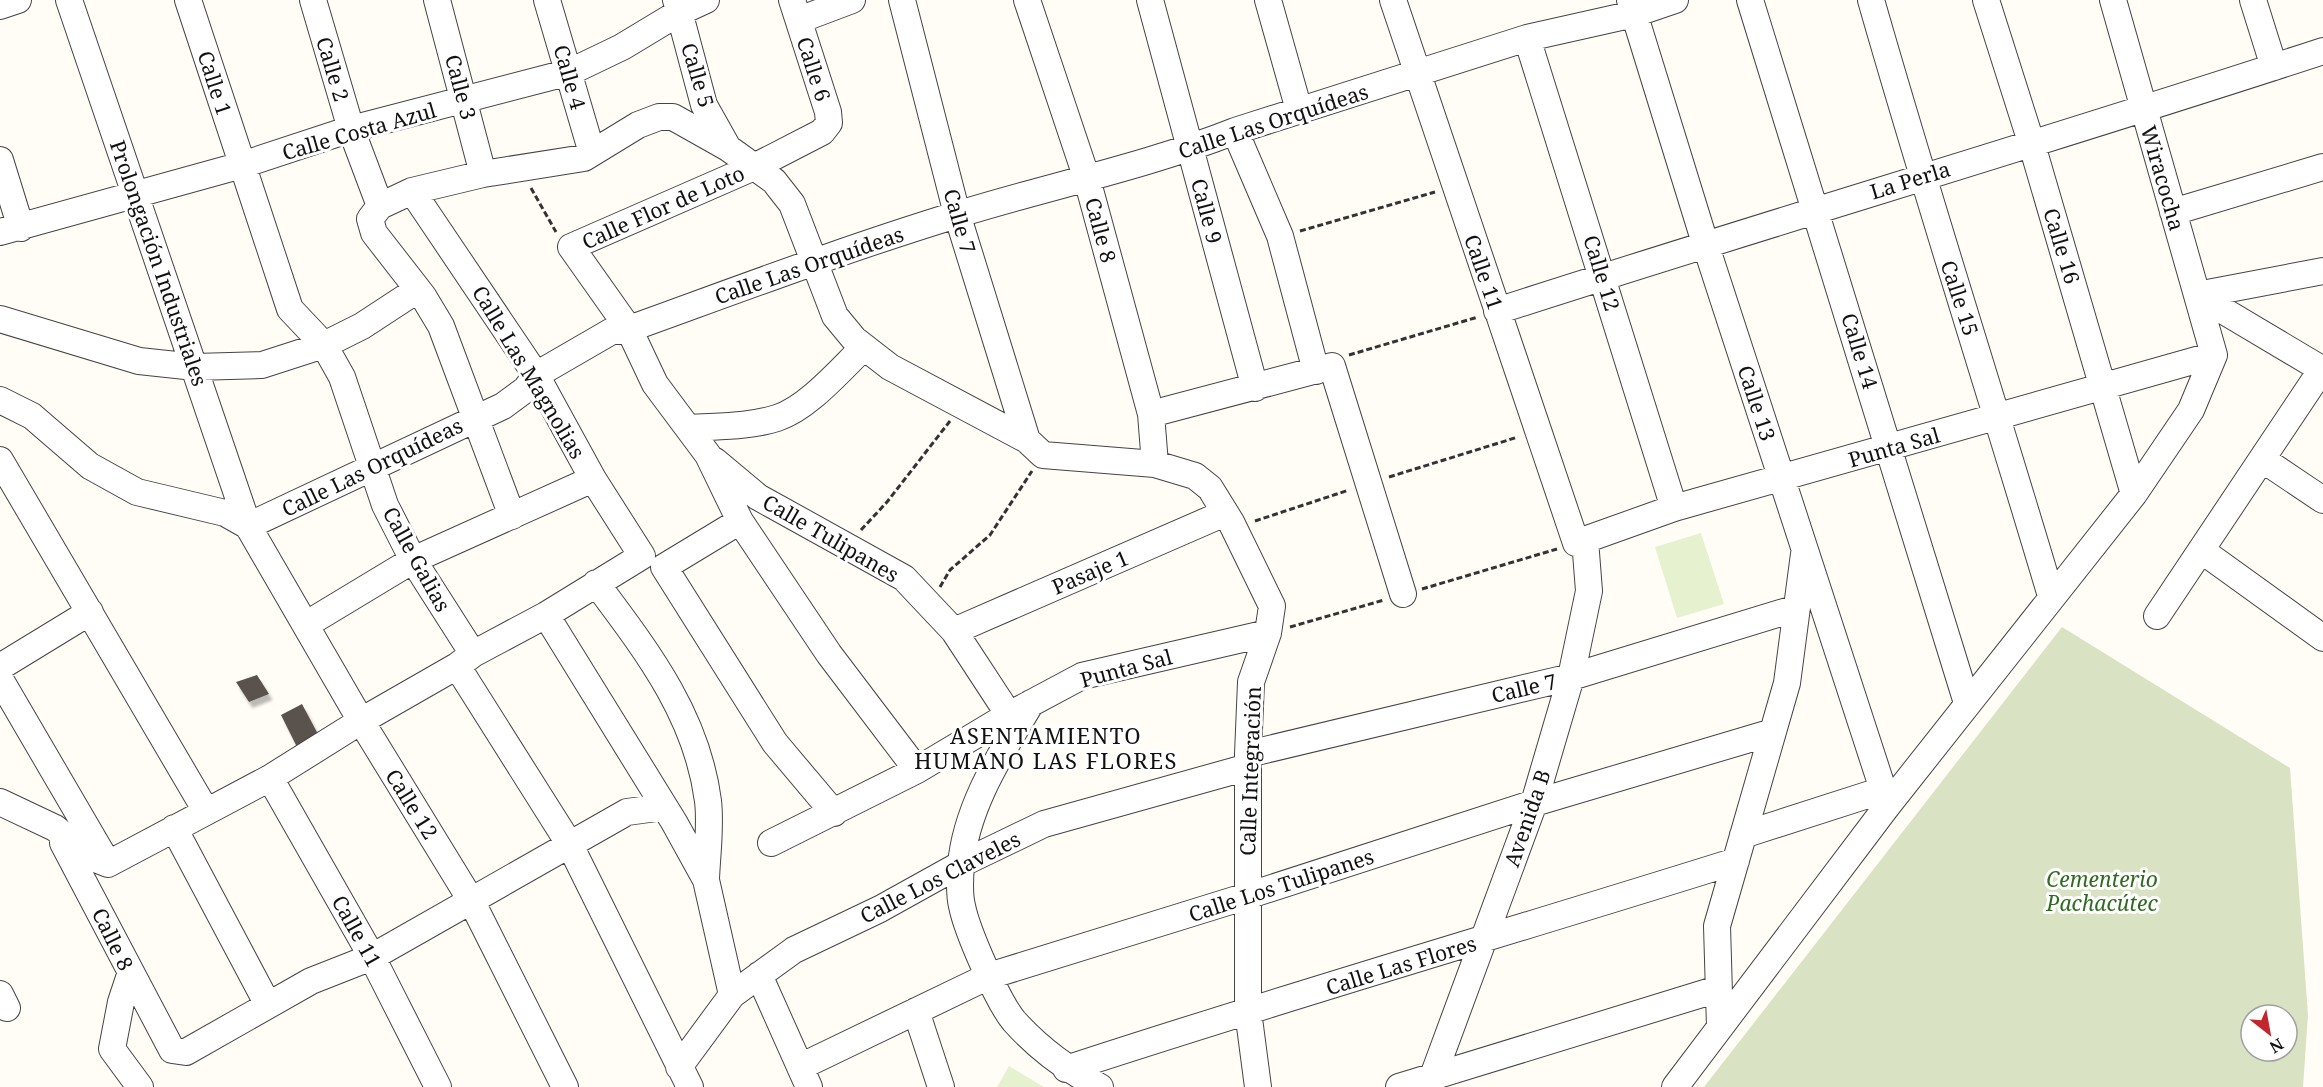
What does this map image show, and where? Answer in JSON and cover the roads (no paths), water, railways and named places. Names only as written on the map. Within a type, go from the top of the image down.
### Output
[{"type":"street","points":[[0,6],[18,0]]},
{"type":"street","name":"Prolongación Industriales","points":[[69,0],[178,327],[195,367],[248,526]]},
{"type":"street","name":"Calle 1","points":[[188,0],[242,165]]},
{"type":"street","name":"Calle 2","points":[[313,0],[351,129],[380,206]]},
{"type":"street","name":"Calle 3","points":[[437,0],[483,174]]},
{"type":"street","name":"Calle 4","points":[[547,0],[592,153]]},
{"type":"street","name":"Calle Costa Azul","points":[[10,230],[242,165],[351,129],[465,102],[570,72],[622,47],[678,6],[706,0]]},
{"type":"street","points":[[795,10],[852,0]]},
{"type":"street","name":"Calle 7","points":[[902,0],[957,214],[1035,447]]},
{"type":"street","name":"Calle 8","points":[[1027,0],[1087,179],[1151,414],[1155,464]]},
{"type":"street","name":"Calle 9","points":[[1150,0],[1255,388]]},
{"type":"street","points":[[1268,0],[1299,110]]},
{"type":"street","name":"Calle 11","points":[[1393,0],[1497,311],[1580,542]]},
{"type":"street","name":"Calle Las Orquídeas","points":[[248,526],[503,406],[526,389],[536,375],[612,331],[629,329],[814,262],[957,214],[1190,149],[1235,131],[1527,38],[1632,7],[1675,0]]},
{"type":"street","name":"Calle 14","points":[[1750,0],[1967,703]]},
{"type":"street","name":"Calle 15","points":[[1871,0],[1922,176],[2051,596]]},
{"type":"street","name":"Calle 16","points":[[1986,0],[2105,388],[2134,494]]},
{"type":"street","name":"Wiracocha","points":[[2113,0],[2214,355]]},
{"type":"street","points":[[2253,0],[2274,67]]},
{"type":"street","name":"Calle 5","points":[[678,6],[704,105],[728,148]]},
{"type":"street","name":"Calle 13","points":[[1632,7],[1705,243],[1885,797]]},
{"type":"street","name":"Calle 6","points":[[754,167],[822,132],[829,123],[795,10]]},
{"type":"street","name":"Calle 12","points":[[1527,38],[1674,508]]},
{"type":"street","name":"La Perla","points":[[1497,311],[1705,243],[1922,176],[2032,145],[2323,51]]},
{"type":"street","name":"Calle Integración","points":[[380,206],[412,191],[483,174],[584,158],[638,124],[659,117],[673,117],[692,125],[774,181],[792,204],[836,316],[864,347],[890,367],[1035,447],[1155,464],[1195,476],[1210,488],[1272,606],[1268,633],[1251,682],[1248,761],[1248,1011],[1258,1087]]},
{"type":"street","points":[[1235,131],[1280,236],[1403,594]]},
{"type":"street","points":[[0,160],[10,230]]},
{"type":"street","name":"Calle Galias","points":[[242,165],[290,309],[324,345],[342,377],[374,466],[385,505],[465,660],[570,845],[684,1077]]},
{"type":"street","points":[[2173,212],[2323,166]]},
{"type":"street","name":"Calle Flor de Loto","points":[[572,247],[754,167]]},
{"type":"street","name":"Calle Las Magnolias","points":[[412,191],[536,375],[593,479],[653,561],[775,743],[834,813]]},
{"type":"street","points":[[380,206],[370,219],[374,233],[417,290],[441,327],[512,516]]},
{"type":"street","name":"Calle Tulipanes","points":[[572,247],[629,329],[655,384],[708,455],[740,521],[829,654],[917,770]]},
{"type":"street","points":[[2197,295],[2323,271]]},
{"type":"street","points":[[0,319],[139,361],[195,367],[262,365],[324,345],[362,326],[417,290]]},
{"type":"street","points":[[2157,616],[2322,370],[2197,295]]},
{"type":"street","points":[[689,428],[757,423],[780,417],[831,380],[864,347]]},
{"type":"street","points":[[1675,1087],[1720,1028],[1885,797],[1967,703],[2134,494],[2191,410],[2214,355]]},
{"type":"street","name":"Punta Sal","points":[[1580,542],[1674,508],[2105,388],[2214,355]]},
{"type":"street","points":[[1151,414],[1324,369]]},
{"type":"street","points":[[0,400],[32,416],[90,466],[137,492],[225,513],[248,526]]},
{"type":"street","name":"Calle Tulipanes","points":[[708,455],[758,497],[904,578],[954,631],[1009,715]]},
{"type":"street","points":[[2262,459],[2323,500]]},
{"type":"street","points":[[0,460],[206,811]]},
{"type":"street","points":[[307,624],[413,560],[593,479]]},
{"type":"street","name":"Pasaje 1","points":[[954,631],[1225,513]]},
{"type":"street","points":[[0,802],[55,828],[90,857],[108,864],[270,778],[361,721],[546,615],[596,583],[653,561],[740,521]]},
{"type":"street","name":"Calle 12","points":[[248,526],[307,624],[361,721],[472,902],[565,1087]]},
{"type":"street","name":"Avenida B","points":[[1430,1082],[1534,803],[1571,676],[1589,591],[1580,542]]},
{"type":"street","points":[[1720,1028],[1717,926],[1787,683],[1805,548]]},
{"type":"street","points":[[2201,550],[2323,638]]},
{"type":"street","points":[[596,583],[672,692],[693,742],[708,802],[706,880],[732,995]]},
{"type":"street","name":"Calle 7","points":[[1248,761],[1571,676],[1797,608]]},
{"type":"street","points":[[0,667],[90,612]]},
{"type":"street","points":[[546,615],[706,880]]},
{"type":"street","name":"Punta Sal","points":[[771,843],[917,770],[1009,715],[1082,676],[1268,633]]},
{"type":"street","points":[[0,679],[108,864]]},
{"type":"street","points":[[1031,703],[991,771],[967,833],[961,864],[961,905],[989,976],[1013,1020],[1066,1069],[1100,1087]]},
{"type":"street","name":"Calle Los Tulipanes","points":[[804,1077],[916,1011],[989,976],[1247,896],[1534,803],[1773,732]]},
{"type":"street","name":"Calle Los Claveles","points":[[684,1077],[732,995],[794,950],[880,909],[961,864],[1044,824],[1248,761]]},
{"type":"street","name":"Calle 11","points":[[270,778],[372,957],[438,1087]]},
{"type":"street","points":[[1743,835],[1885,797]]},
{"type":"street","points":[[174,828],[268,1005],[311,981],[372,957],[627,812],[664,807]]},
{"type":"street","name":"Calle 8","points":[[55,828],[90,891],[130,975],[172,1050],[186,1052],[196,1048],[268,1005]]},
{"type":"street","name":"Calle Las Flores","points":[[1066,1069],[1736,861]]},
{"type":"street","points":[[130,975],[121,1002],[112,1050],[140,1087]]},
{"type":"street","points":[[759,975],[804,1077]]},
{"type":"street","points":[[1399,1087],[1430,1082],[1718,989]]},
{"type":"street","points":[[916,1011],[941,1087]]},
{"type":"district","name":"ASENTAMIENTO HUMANO LAS FLORES","points":[[1046,748]]},
{"type":"park label","name":"Cementerio Pachacútec","points":[[2102,891]]}]
